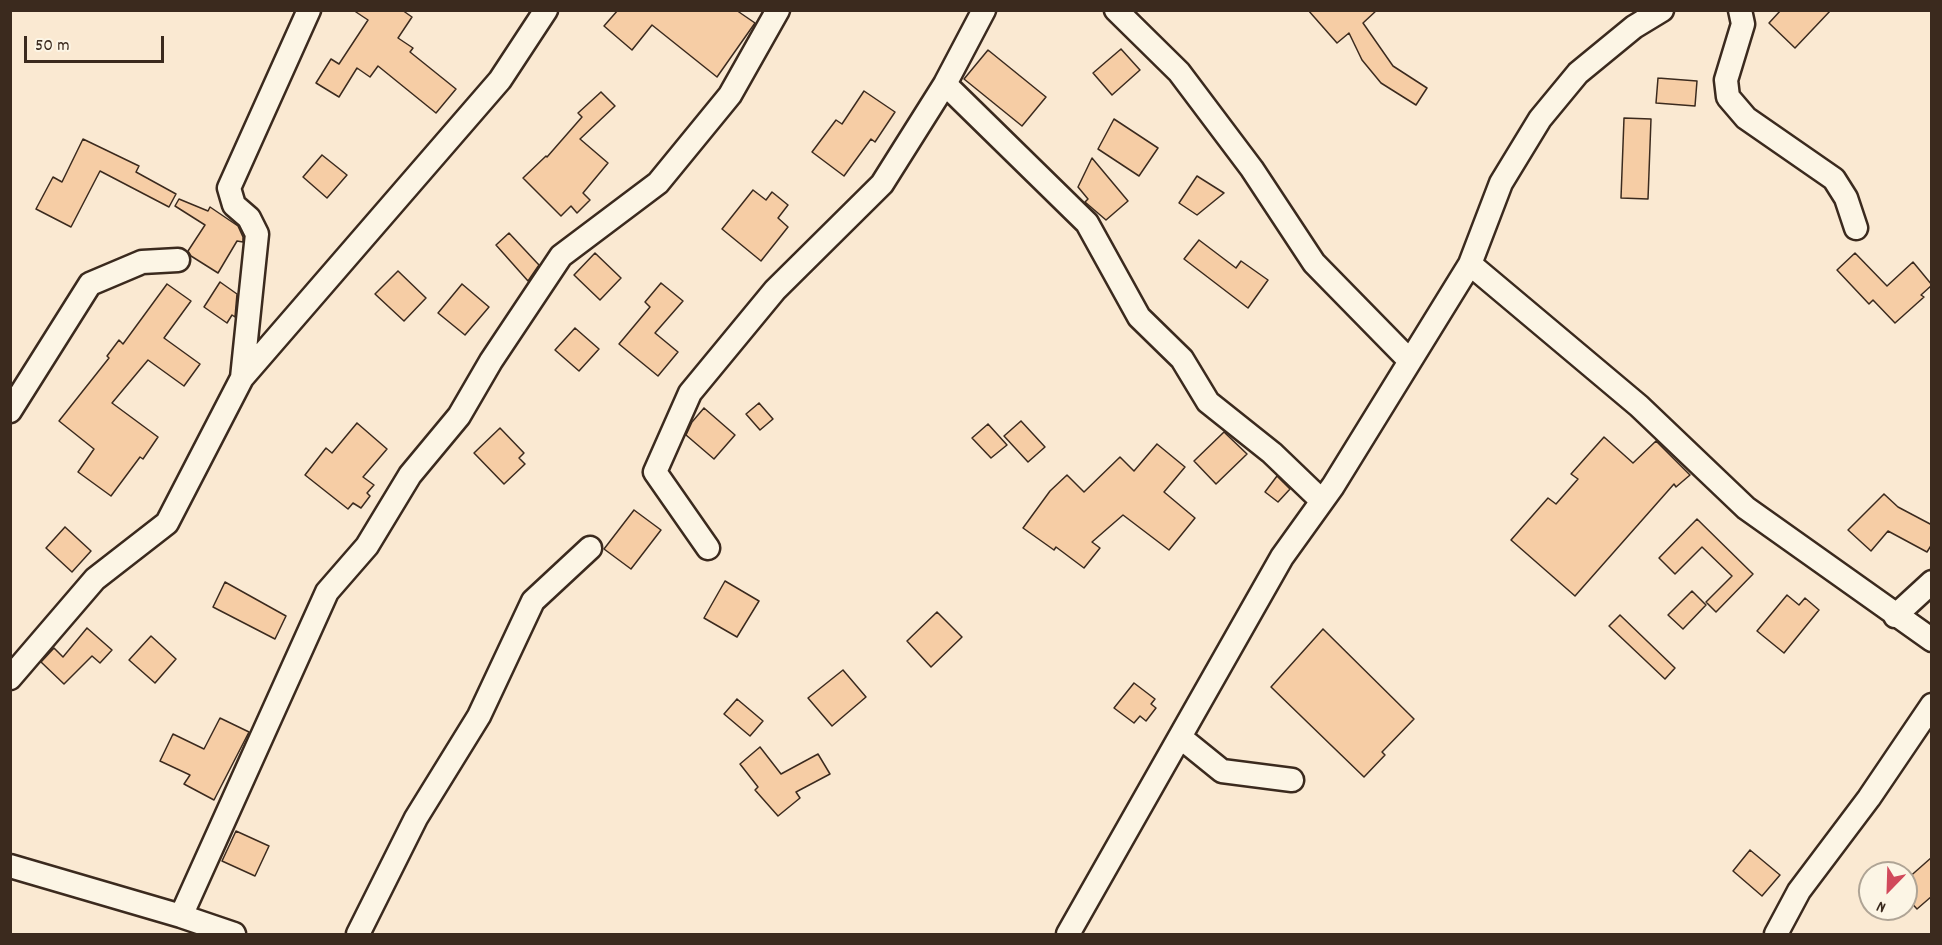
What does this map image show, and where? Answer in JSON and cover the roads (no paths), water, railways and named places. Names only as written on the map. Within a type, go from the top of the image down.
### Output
[{"type":"street","points":[[242,378],[257,234],[249,218],[234,205],[228,188],[309,10]]},
{"type":"street","points":[[10,678],[95,579],[167,523],[242,378],[500,80],[546,10]]},
{"type":"street","points":[[181,916],[327,592],[367,546],[410,475],[459,416],[491,361],[561,256],[658,183],[730,95],[778,10]]},
{"type":"street","points":[[708,548],[655,472],[690,393],[774,290],[882,184],[945,84],[984,10]]},
{"type":"street","points":[[1116,10],[1179,72],[1252,169],[1314,263],[1410,361]]},
{"type":"street","points":[[1068,934],[1282,557],[1322,501],[1388,400],[1470,264],[1501,183],[1540,118],[1578,73],[1634,27],[1662,10]]},
{"type":"street","points":[[1740,10],[1743,24],[1725,81],[1728,97],[1746,118],[1834,179],[1845,198],[1856,228]]},
{"type":"street","points":[[945,84],[1087,223],[1139,317],[1182,359],[1208,402],[1272,453],[1322,501]]},
{"type":"street","points":[[10,411],[90,284],[142,262],[178,260]]},
{"type":"street","points":[[1470,264],[1639,406],[1746,508],[1895,616],[1932,640]]},
{"type":"street","points":[[358,934],[416,818],[479,716],[533,601],[591,548]]},
{"type":"street","points":[[1895,616],[1932,582]]},
{"type":"street","points":[[1776,934],[1799,891],[1869,798],[1932,705]]},
{"type":"street","points":[[1180,737],[1222,771],[1292,780]]},
{"type":"street","points":[[10,866],[181,916],[234,934]]}]
